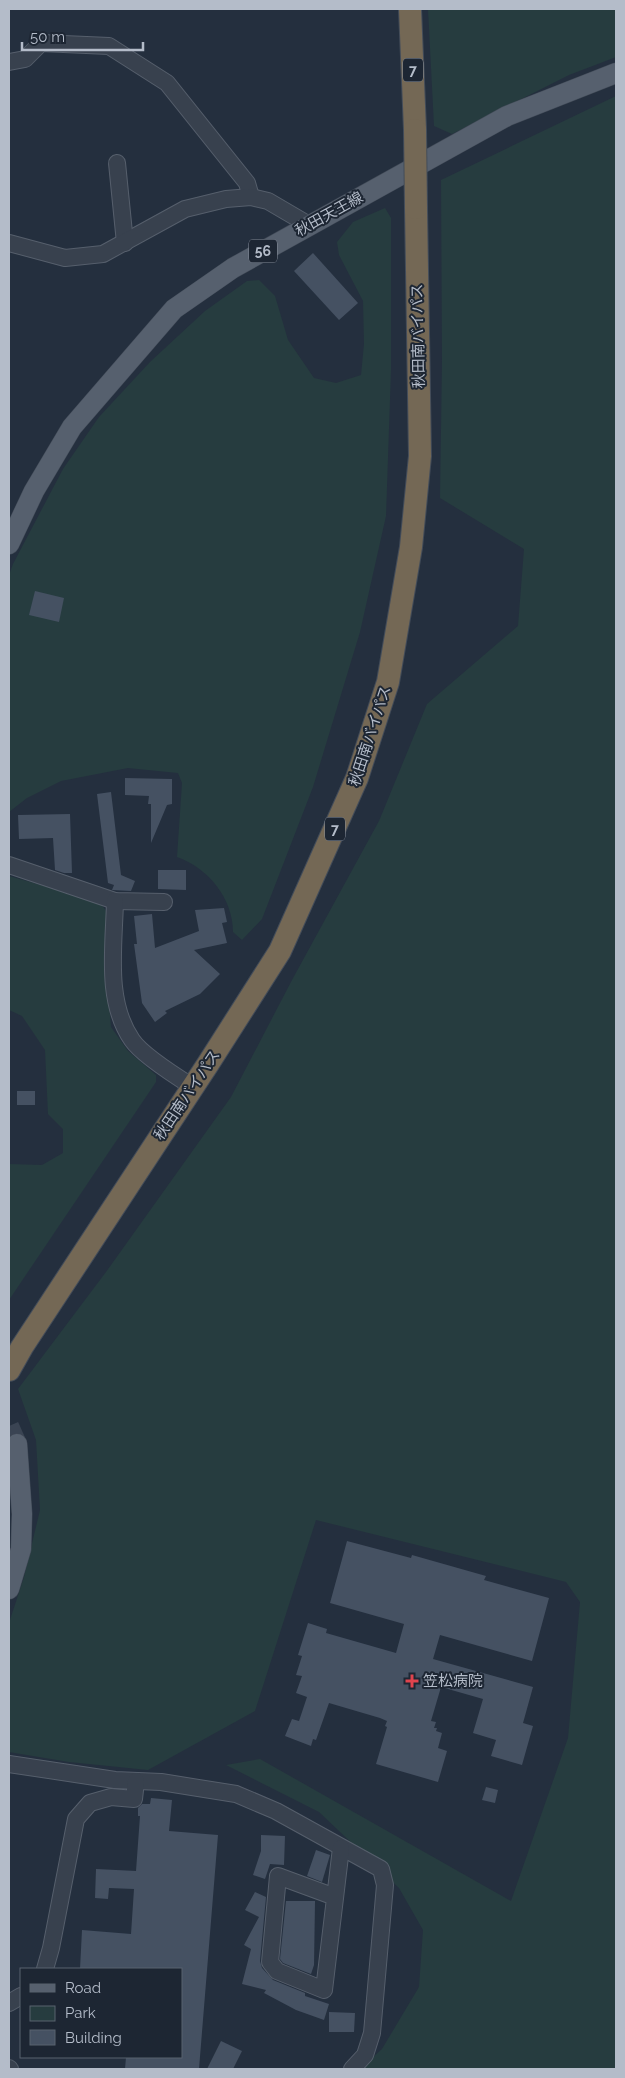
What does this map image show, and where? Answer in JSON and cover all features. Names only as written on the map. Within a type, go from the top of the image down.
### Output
[{"type":"highway","name":"秋田南バイパス","points":[[9,1370],[15,1355],[193,1087],[280,951],[357,778],[388,682],[410,547],[420,456],[415,130],[410,9]]},
{"type":"main road","name":"秋田天王線","points":[[9,544],[34,491],[72,427],[174,309],[233,268],[507,116],[616,73]]},
{"type":"main road","points":[[9,1589],[21,1549],[22,1514],[17,1444]]},
{"type":"street","points":[[9,62],[25,59],[41,43],[109,46],[166,83],[247,183],[251,197]]},
{"type":"street","points":[[117,162],[125,243]]},
{"type":"street","points":[[9,244],[65,258],[103,254],[185,209],[226,198],[251,197],[268,201],[309,225]]},
{"type":"street","points":[[9,865],[115,901],[164,902]]},
{"type":"street","points":[[115,901],[114,989],[120,1020],[133,1042],[171,1073],[193,1087]]},
{"type":"street","points":[[9,1764],[116,1780],[160,1782],[236,1794],[276,1811],[381,1869],[385,1885],[372,2033],[365,2055],[352,2069]]},
{"type":"street","points":[[45,1968],[51,1948],[76,1819],[90,1803],[111,1797],[134,1799],[136,1781]]},
{"type":"street","points":[[335,1897],[278,1876],[270,1962],[277,1971],[324,1990],[341,1848]]},
{"type":"street","points":[[9,2003],[20,1997]]},
{"type":"green space","points":[[428,9],[616,9],[616,57],[569,75],[452,134],[434,126]]},
{"type":"green space","points":[[616,96],[616,2069],[360,2069],[382,2049],[419,1987],[423,1930],[399,1888],[319,1812],[226,1765],[260,1759],[511,1901],[568,1738],[580,1602],[566,1582],[316,1520],[255,1711],[148,1770],[69,1762],[9,1752],[9,1623],[24,1577],[40,1510],[36,1440],[18,1389],[106,1272],[231,1097],[292,980],[379,821],[427,704],[518,626],[524,549],[440,498],[442,361],[441,180]]},
{"type":"green space","points":[[385,208],[391,218],[391,370],[386,516],[360,632],[313,787],[262,919],[242,940],[233,932],[229,907],[217,886],[199,869],[177,857],[182,783],[178,773],[128,768],[61,781],[27,798],[9,812],[9,575],[63,469],[99,417],[150,362],[205,311],[247,281],[259,280],[275,296],[288,340],[314,378],[336,383],[361,375],[364,344],[363,301],[339,255],[337,242],[353,222]]},
{"type":"green space","points":[[9,876],[98,901],[109,914],[109,1001],[111,1027],[128,1051],[156,1075],[156,1082],[9,1300],[9,1164],[42,1165],[63,1153],[63,1129],[48,1114],[45,1050],[22,1016],[9,1010]]},
{"type":"building","points":[[313,253],[358,303],[339,320],[294,271]]},
{"type":"building","points":[[35,591],[64,598],[59,622],[29,615]]},
{"type":"building","points":[[125,778],[172,779],[172,804],[167,805],[151,843],[151,804],[148,804],[149,796],[125,795]]},
{"type":"building","points":[[111,792],[121,875],[135,881],[131,891],[112,890],[114,885],[108,883],[97,794]]},
{"type":"building","points":[[70,814],[72,873],[64,873],[55,870],[53,838],[19,839],[18,815]]},
{"type":"building","points":[[158,870],[186,870],[186,890],[158,889]]},
{"type":"building","points":[[224,908],[227,922],[222,923],[227,943],[194,950],[220,974],[200,994],[165,1011],[167,1013],[155,1022],[142,1003],[134,944],[137,944],[134,916],[152,914],[155,948],[199,931],[195,910]]},
{"type":"building","points":[[17,1091],[35,1091],[35,1105],[17,1105]]},
{"type":"building","points":[[347,1541],[411,1558],[412,1555],[486,1576],[484,1580],[549,1598],[532,1661],[440,1635],[433,1659],[533,1687],[523,1723],[533,1726],[522,1765],[491,1756],[496,1740],[473,1733],[483,1699],[441,1687],[431,1721],[436,1722],[434,1728],[437,1728],[436,1731],[442,1733],[438,1748],[447,1751],[438,1782],[376,1764],[387,1727],[385,1726],[387,1721],[380,1718],[329,1703],[316,1740],[313,1739],[311,1746],[285,1736],[292,1719],[299,1721],[307,1697],[296,1693],[302,1676],[296,1675],[302,1656],[298,1655],[308,1623],[327,1629],[326,1633],[396,1653],[404,1624],[330,1603]]},
{"type":"building","points":[[486,1787],[498,1790],[495,1803],[482,1800]]},
{"type":"building","points":[[151,1798],[172,1800],[169,1831],[218,1835],[199,2069],[125,2069],[126,2058],[182,2058],[182,1968],[80,1968],[82,1930],[131,1934],[134,1889],[109,1888],[108,1899],[95,1898],[96,1869],[136,1871],[140,1816],[138,1816],[138,1808],[142,1804],[150,1804]]},
{"type":"building","points":[[261,1835],[285,1836],[284,1865],[270,1864],[265,1879],[253,1875],[261,1851]]},
{"type":"building","points":[[316,1850],[330,1855],[322,1882],[307,1876]]},
{"type":"building","points":[[255,1892],[266,1897],[260,1961],[262,1968],[273,1980],[305,1993],[305,1996],[329,2004],[324,2020],[296,2010],[264,1993],[266,1990],[242,1984],[251,1949],[244,1945],[259,1917],[245,1910]]},
{"type":"building","points":[[286,1901],[315,1901],[314,1965],[311,1974],[283,1963],[280,1959]]},
{"type":"building","points":[[329,2012],[355,2013],[354,2032],[329,2032]]},
{"type":"building","points":[[221,2041],[242,2051],[233,2069],[207,2069]]},
{"type":"tunnel","points":[[9,1426],[17,1444]]},
{"type":"place","name":"笠松病院","points":[[412,1681]]}]
